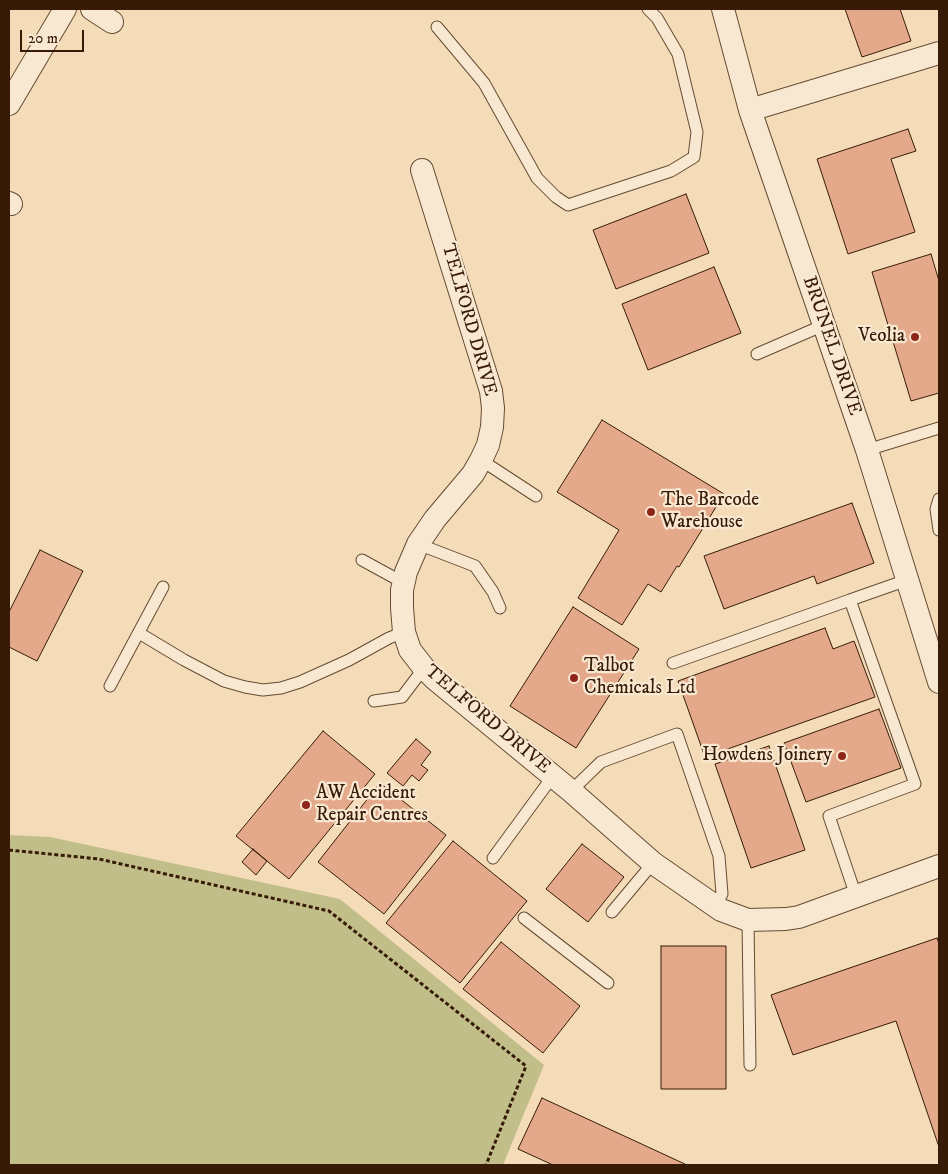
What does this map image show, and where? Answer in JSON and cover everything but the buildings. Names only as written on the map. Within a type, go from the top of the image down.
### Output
[{"type":"street","points":[[10,95],[66,9]]},
{"type":"street","points":[[92,9],[112,22]]},
{"type":"street","name":"BRUNEL DRIVE","points":[[723,9],[750,110],[867,450],[939,682]]},
{"type":"street","points":[[750,110],[939,53]]},
{"type":"street","name":"TELFORD DRIVE","points":[[422,170],[491,391],[493,408],[492,427],[488,445],[481,460],[418,544],[406,572],[402,608],[404,632],[410,650],[435,680],[571,791],[654,863],[715,906],[748,920],[799,917],[939,866]]},
{"type":"lane","points":[[437,27],[484,83],[537,178],[556,197],[568,204],[670,171],[694,157],[697,132],[678,54],[657,18],[648,9]]},
{"type":"lane","points":[[756,354],[824,325]]},
{"type":"lane","points":[[867,450],[938,431]]},
{"type":"lane","points":[[481,460],[536,496]]},
{"type":"lane","points":[[939,499],[936,509],[939,530]]},
{"type":"lane","points":[[418,544],[475,566],[493,592],[500,608]]},
{"type":"lane","points":[[362,560],[404,582]]},
{"type":"lane","points":[[673,663],[907,580]]},
{"type":"lane","points":[[110,686],[163,588]]},
{"type":"lane","points":[[850,600],[915,784],[829,816],[856,896]]},
{"type":"lane","points":[[139,633],[184,660],[224,680],[245,687],[263,690],[281,688],[300,682],[404,632]]},
{"type":"lane","points":[[374,701],[402,697],[424,668]]},
{"type":"lane","points":[[571,791],[601,762],[677,734],[719,856],[722,894],[715,906]]},
{"type":"lane","points":[[494,858],[553,776]]},
{"type":"lane","points":[[612,912],[654,863]]},
{"type":"lane","points":[[524,918],[608,983]]},
{"type":"lane","points":[[748,920],[750,1065]]},
{"type":"path","points":[[9,850],[99,859],[329,912],[526,1066],[486,1165]]},
{"type":"shaded area","points":[[9,835],[50,837],[340,899],[544,1065],[503,1165],[9,1165]]},
{"type":"place","name":"Veolia","points":[[915,337]]},
{"type":"place","name":"The Barcode Warehouse","points":[[651,512]]},
{"type":"place","name":"Talbot Chemicals Ltd","points":[[574,678]]},
{"type":"place","name":"Howdens Joinery","points":[[842,756]]},
{"type":"place","name":"AW Accident Repair Centres","points":[[306,805]]}]
